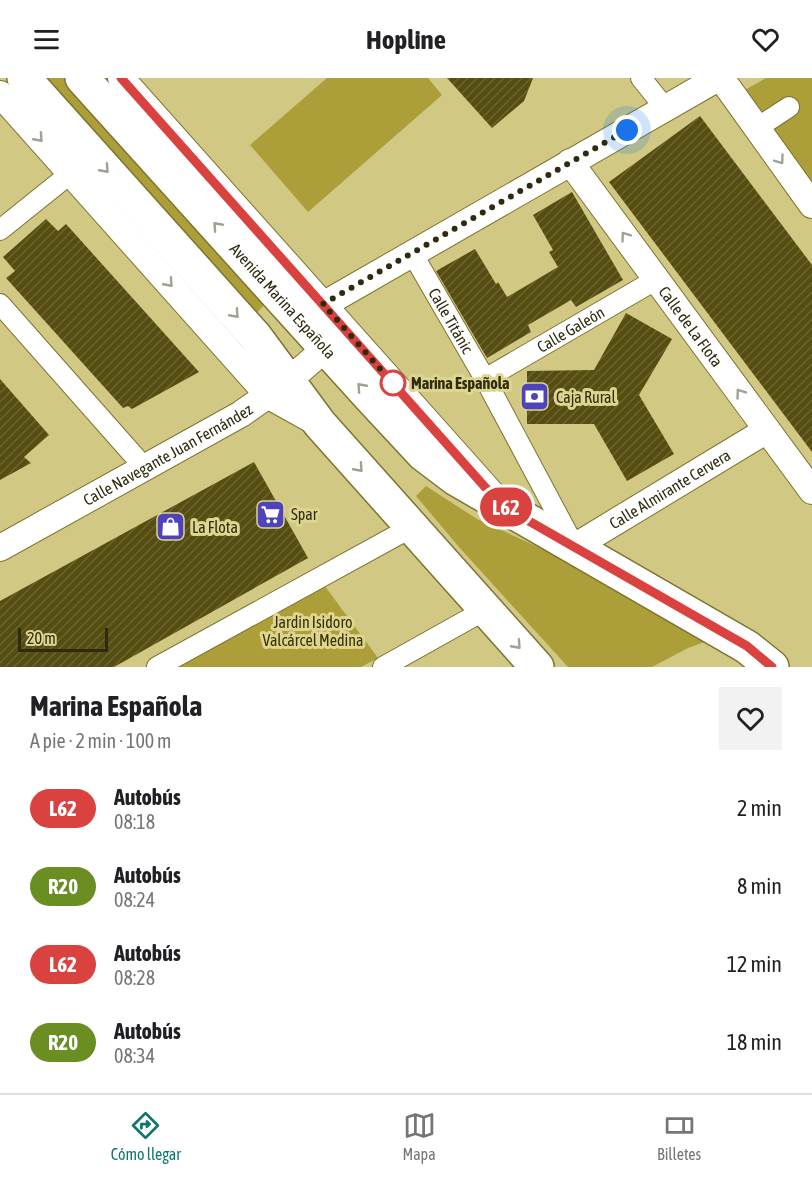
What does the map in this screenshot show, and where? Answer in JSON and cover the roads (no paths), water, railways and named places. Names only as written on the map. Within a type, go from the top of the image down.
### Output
[{"type":"main road","points":[[24,78],[255,336],[279,389],[320,424],[537,667]]},
{"type":"main road","name":"Avenida Marina Española","points":[[82,78],[423,454],[456,479],[747,646],[772,667]]},
{"type":"street","name":"Avenida Marina Española","points":[[121,78],[501,505]]},
{"type":"street","points":[[642,78],[665,108]]},
{"type":"street","points":[[323,304],[720,78],[812,205]]},
{"type":"street","points":[[0,94],[71,173],[279,389]]},
{"type":"street","points":[[757,128],[789,107]]},
{"type":"street","name":"Calle de La Flota","points":[[570,162],[812,491]]},
{"type":"street","points":[[0,230],[71,173]]},
{"type":"street","name":"Calle Titánic","points":[[412,253],[485,380],[574,547]]},
{"type":"street","name":"Calle Galeón","points":[[485,380],[657,279]]},
{"type":"street","points":[[0,304],[144,467]]},
{"type":"street","name":"Calle Navegante Juan Fernández","points":[[0,548],[241,414],[279,389],[326,348]]},
{"type":"street","name":"Calle Almirante Cervera","points":[[574,547],[767,430]]},
{"type":"street","points":[[157,667],[412,527]]},
{"type":"street","points":[[383,667],[485,610]]},
{"type":"place","name":"Marina Española","points":[[393,383]]},
{"type":"place","name":"Caja Rural","points":[[535,397]]},
{"type":"place","name":"Spar","points":[[270,514]]},
{"type":"place","name":"La Flota","points":[[171,527]]},
{"type":"park label","name":"Jardin Isidoro Valcárcel Medina","points":[[313,631]]}]
